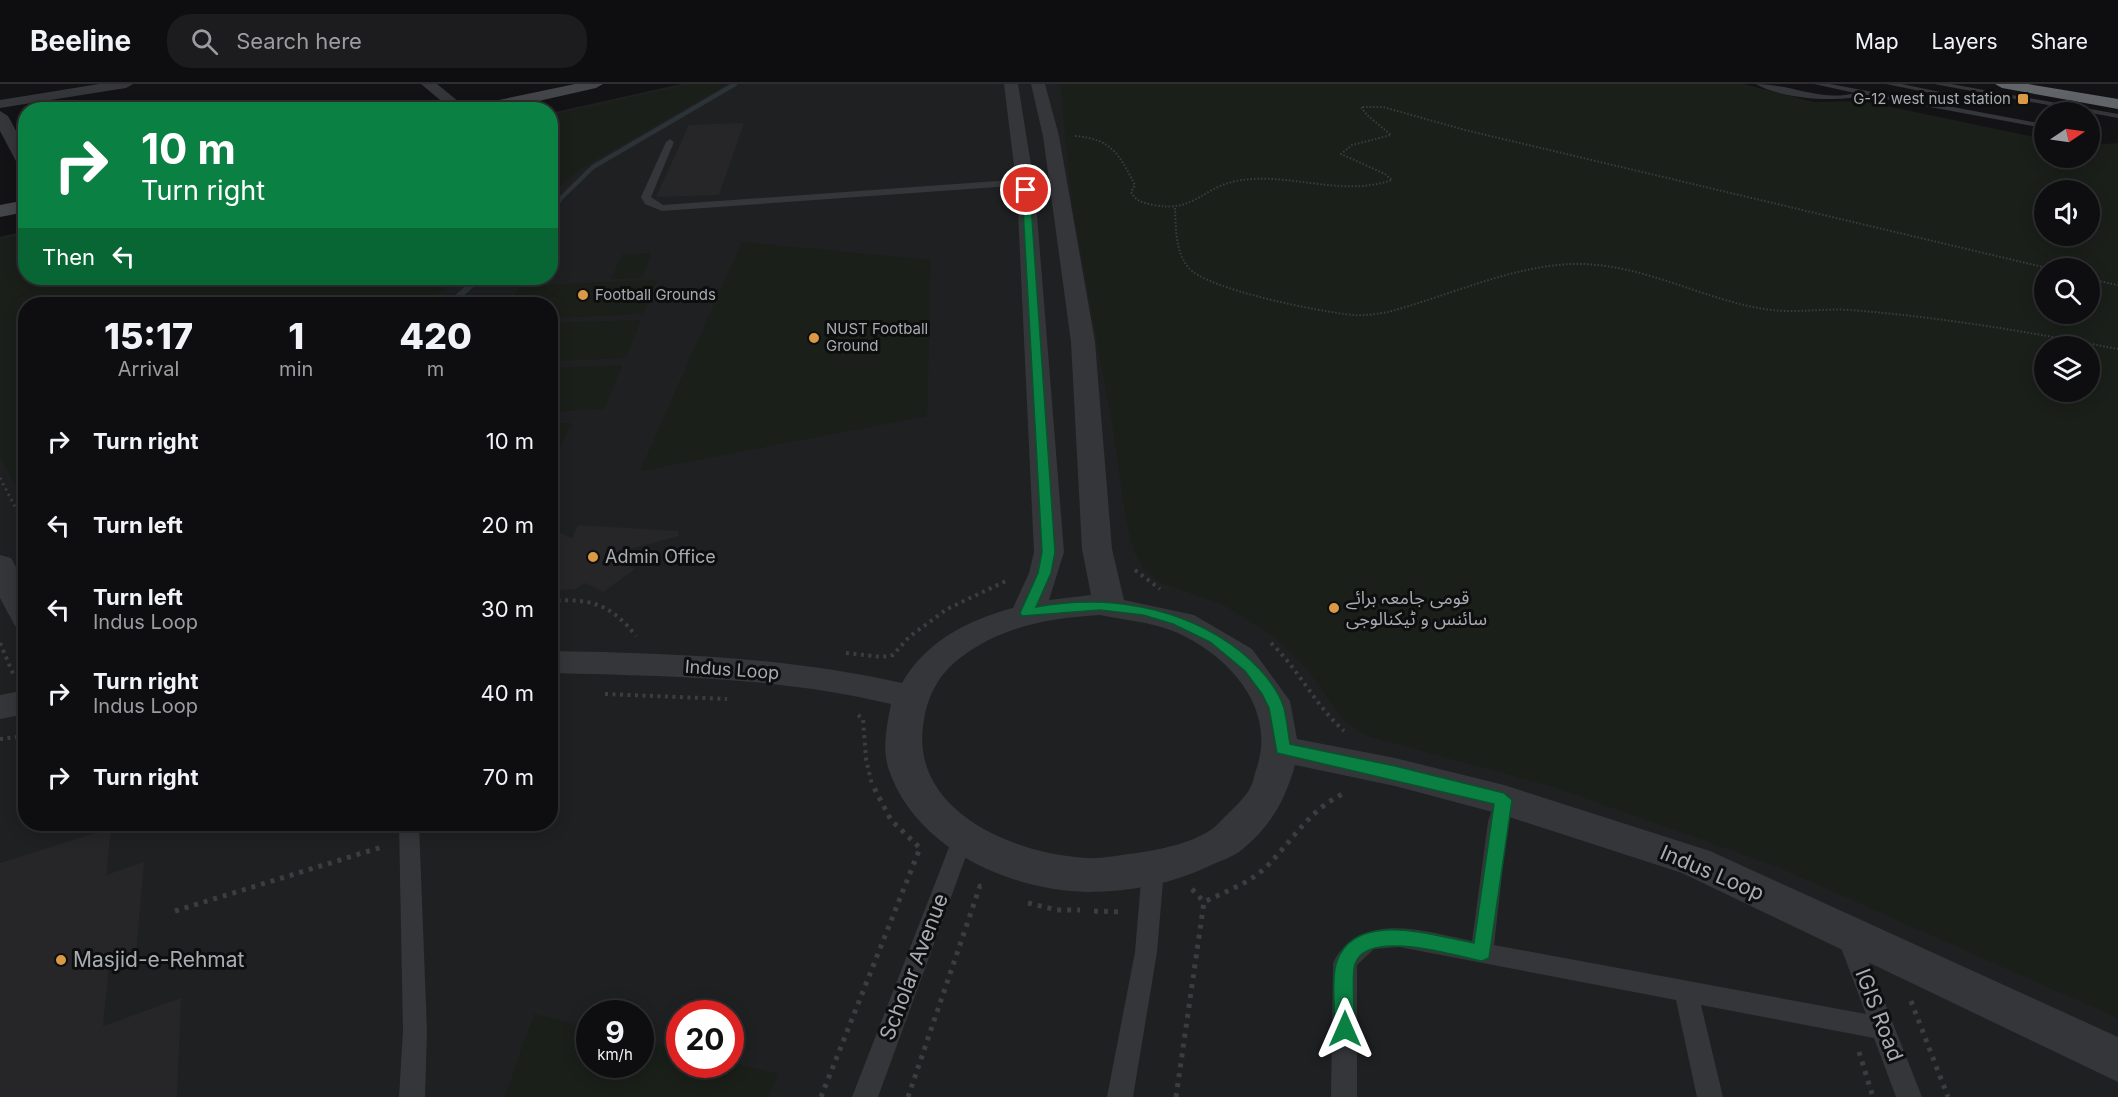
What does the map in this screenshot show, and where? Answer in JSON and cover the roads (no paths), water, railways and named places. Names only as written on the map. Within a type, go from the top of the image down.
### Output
[{"type":"highway","points":[[2002,84],[2118,104]]},
{"type":"highway","points":[[2092,84],[2118,88]]},
{"type":"main road","points":[[513,102],[597,84]]},
{"type":"main road","points":[[0,211],[18,208]]},
{"type":"street","points":[[0,104],[52,89],[126,84]]},
{"type":"street","points":[[428,84],[452,102]]},
{"type":"street","points":[[1011,84],[1026,186],[1049,552],[1044,573],[1027,613]]},
{"type":"street","points":[[1038,84],[1051,136],[1057,189],[1083,342],[1097,549],[1109,606]]},
{"type":"street","points":[[0,116],[18,150]]},
{"type":"street","points":[[1026,186],[1057,189]]},
{"type":"street","points":[[3,578],[18,605]]},
{"type":"street","points":[[1062,606],[1109,606],[1144,611],[1178,621],[1209,636],[1231,650],[1251,668],[1272,697],[1280,720],[1283,749],[1274,785],[1244,825],[1204,852],[1153,870],[1114,875],[1057,872],[1011,861],[963,837],[934,811],[909,771],[903,733],[912,697],[931,668],[958,643],[988,626],[1027,613],[1062,606]]},
{"type":"street","name":"Indus Loop","points":[[558,662],[746,670],[827,679],[912,697]]},
{"type":"street","name":"Indus Loop","points":[[1283,749],[1395,772],[1504,800],[1696,862],[2118,1060]]},
{"type":"lane","points":[[1760,84],[1827,98],[1857,96],[1865,93]]},
{"type":"lane","points":[[1818,84],[2034,124]]},
{"type":"lane","points":[[1890,84],[2034,109]]},
{"type":"lane","points":[[1938,84],[2118,116]]},
{"type":"lane","points":[[2100,121],[2118,124]]},
{"type":"lane","points":[[670,142],[646,197],[648,202],[662,208],[1026,186]]},
{"type":"lane","points":[[1482,953],[1498,822],[1504,800]]},
{"type":"lane","points":[[409,831],[416,1031],[412,1097]]},
{"type":"lane","name":"Scholar Avenue","points":[[865,1097],[963,837]]},
{"type":"lane","points":[[1120,1097],[1146,952],[1153,870]]},
{"type":"lane","name":"IGIS Road","points":[[1847,933],[1909,1097]]},
{"type":"lane","points":[[1344,1097],[1345,963],[1356,946],[1376,938],[1399,937],[1884,1029]]},
{"type":"lane","points":[[1686,993],[1710,1097]]},
{"type":"waterway","points":[[558,201],[593,167],[735,84]]},
{"type":"waterway","points":[[458,297],[471,285]]},
{"type":"place","name":"G-12 west nust station","points":[[2023,99]]},
{"type":"place","name":"Football Grounds","points":[[583,295]]},
{"type":"place","name":"NUST Football Ground","points":[[814,338]]},
{"type":"place","name":"Admin Office","points":[[593,557]]},
{"type":"place","name":"قومی جامعہ برائے سائنس و ٹیکنالوجی","points":[[1334,608]]},
{"type":"place","name":"Masjid-e-Rehmat","points":[[61,960]]}]
